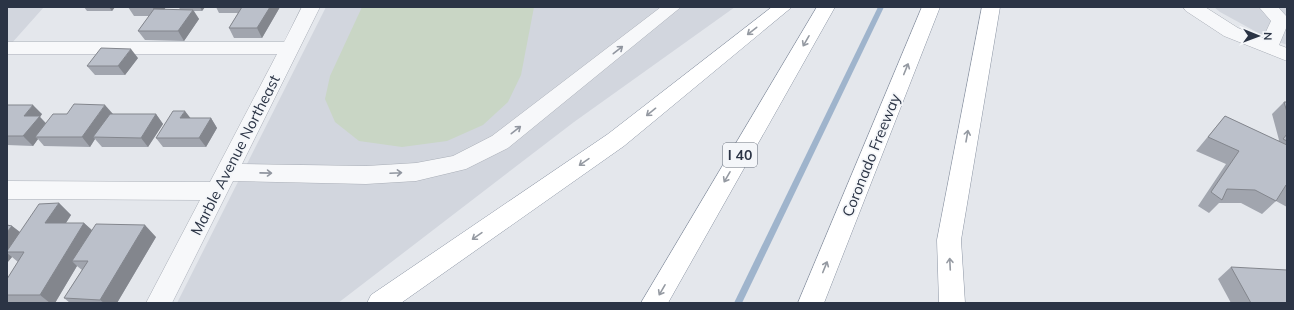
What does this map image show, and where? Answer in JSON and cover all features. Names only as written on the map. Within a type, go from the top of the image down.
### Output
[{"type":"highway","points":[[380,303],[616,140],[783,7]]},
{"type":"highway","name":"I 40","points":[[654,303],[826,7]]},
{"type":"highway","name":"Coronado Freeway","points":[[810,303],[931,7]]},
{"type":"highway","points":[[952,303],[949,240],[991,7]]},
{"type":"street","name":"Marble Avenue Northeast","points":[[159,303],[311,7]]},
{"type":"street","points":[[7,190],[222,182],[416,172],[458,162],[500,142],[672,7]]},
{"type":"street","points":[[1192,7],[1231,32],[1287,55]]},
{"type":"street","points":[[1268,7],[1280,20],[1269,48]]},
{"type":"street","points":[[7,48],[290,48]]},
{"type":"shaded area","points":[[7,7],[44,7],[11,44],[7,44]]},
{"type":"shaded area","points":[[326,7],[735,7],[574,122],[338,303],[177,303]]},
{"type":"shaded area","points":[[1214,7],[1287,7],[1287,45],[1262,35],[1220,12]]},
{"type":"green space","points":[[362,7],[534,7],[521,75],[508,102],[483,125],[447,141],[402,147],[359,141],[335,122],[325,99],[330,76]]},
{"type":"building","points":[[242,7],[270,7],[257,28],[229,28]]},
{"type":"building","points":[[154,9],[193,10],[178,31],[138,31]]},
{"type":"building","points":[[101,48],[131,49],[118,66],[87,66]]},
{"type":"building","points":[[1284,102],[1287,102],[1287,112]]},
{"type":"building","points":[[74,104],[105,105],[82,137],[35,137],[53,114],[67,114]]},
{"type":"building","points":[[7,105],[33,105],[24,116],[40,116],[23,136],[7,136]]},
{"type":"building","points":[[173,111],[185,111],[180,118],[211,118],[199,138],[156,138]]},
{"type":"building","points":[[110,114],[156,114],[141,138],[93,137]]},
{"type":"building","points":[[1225,116],[1287,145],[1287,186],[1286,185],[1276,201],[1255,190],[1227,189],[1222,200],[1211,192],[1239,151],[1208,137]]},
{"type":"building","points":[[1287,134],[1287,141],[1283,139]]},
{"type":"building","points":[[59,203],[45,223],[84,223],[40,295],[7,295],[7,279],[24,252],[7,251],[39,204]]},
{"type":"building","points":[[96,224],[145,225],[100,300],[64,298],[88,261],[72,261]]},
{"type":"building","points":[[7,225],[12,226],[7,232]]},
{"type":"building","points":[[1231,267],[1287,270],[1287,303],[1251,303]]},
{"type":"waterway","points":[[738,303],[881,7]]}]
